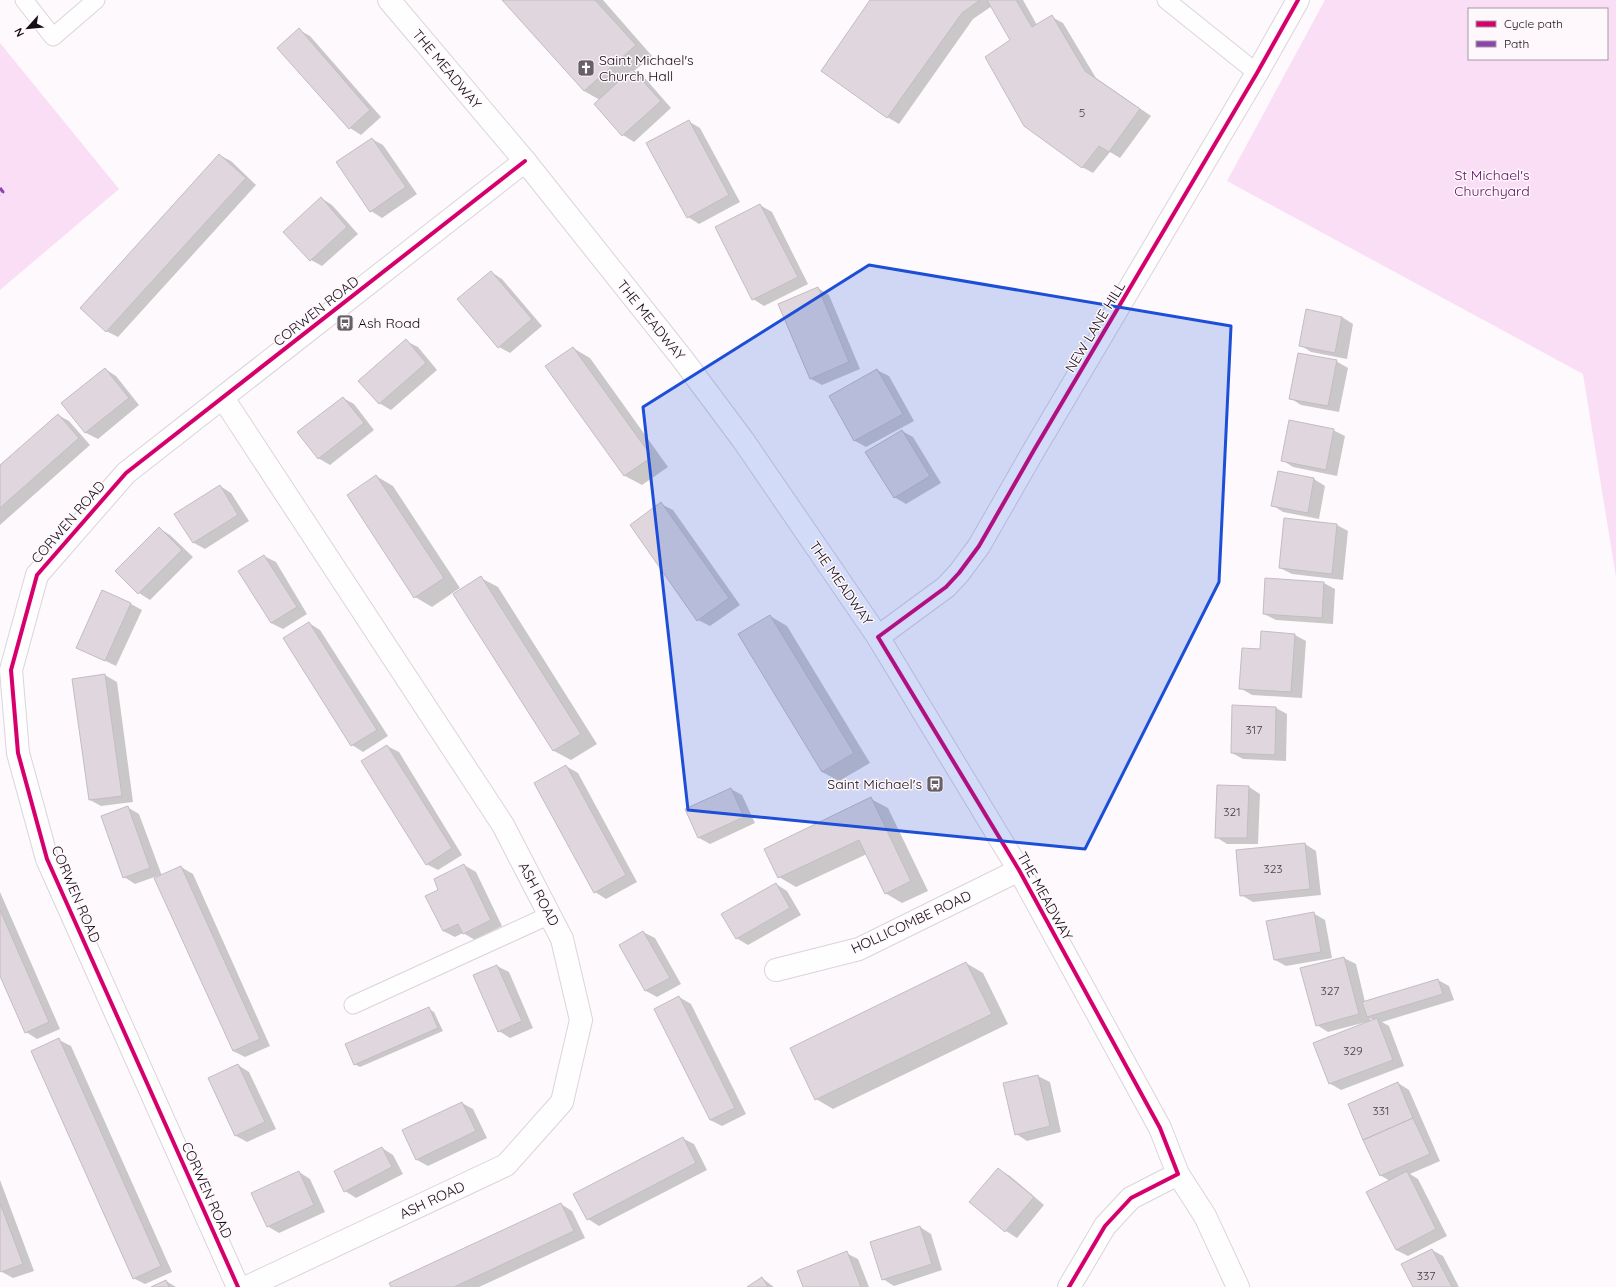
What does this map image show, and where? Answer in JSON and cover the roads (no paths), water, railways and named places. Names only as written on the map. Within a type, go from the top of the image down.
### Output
[{"type":"street","name":"THE MEADWAY","points":[[389,0],[525,161],[694,374],[743,440],[878,637],[1019,870],[1160,1128],[1178,1174],[1205,1216],[1238,1287]]},
{"type":"street","name":"NEW LANE HILL","points":[[878,637],[946,587],[959,573],[979,546],[1034,450],[1257,74],[1298,0]]},
{"type":"street","name":"CORWEN ROAD","points":[[238,1287],[47,859],[18,753],[6,670],[37,575],[126,473],[525,161]]},
{"type":"street","name":"ASH ROAD","points":[[223,398],[503,825],[562,939],[581,1020],[562,1102],[506,1166],[247,1287]]},
{"type":"street","name":"HOLLICOMBE ROAD","points":[[776,970],[859,949],[1019,870]]},
{"type":"street","points":[[1070,1287],[1105,1226],[1131,1198],[1178,1174]]},
{"type":"lane","points":[[24,0],[53,38],[96,0]]},
{"type":"lane","points":[[1166,0],[1257,74]]},
{"type":"lane","points":[[353,1005],[550,915]]},
{"type":"place","name":"Saint Michael's Church Hall","points":[[586,68]]},
{"type":"place","name":"Ash Road","points":[[345,323]]},
{"type":"place","name":"Saint Michael's","points":[[935,784]]},
{"type":"park label","name":"St Michael's Churchyard","points":[[1492,184]]}]
